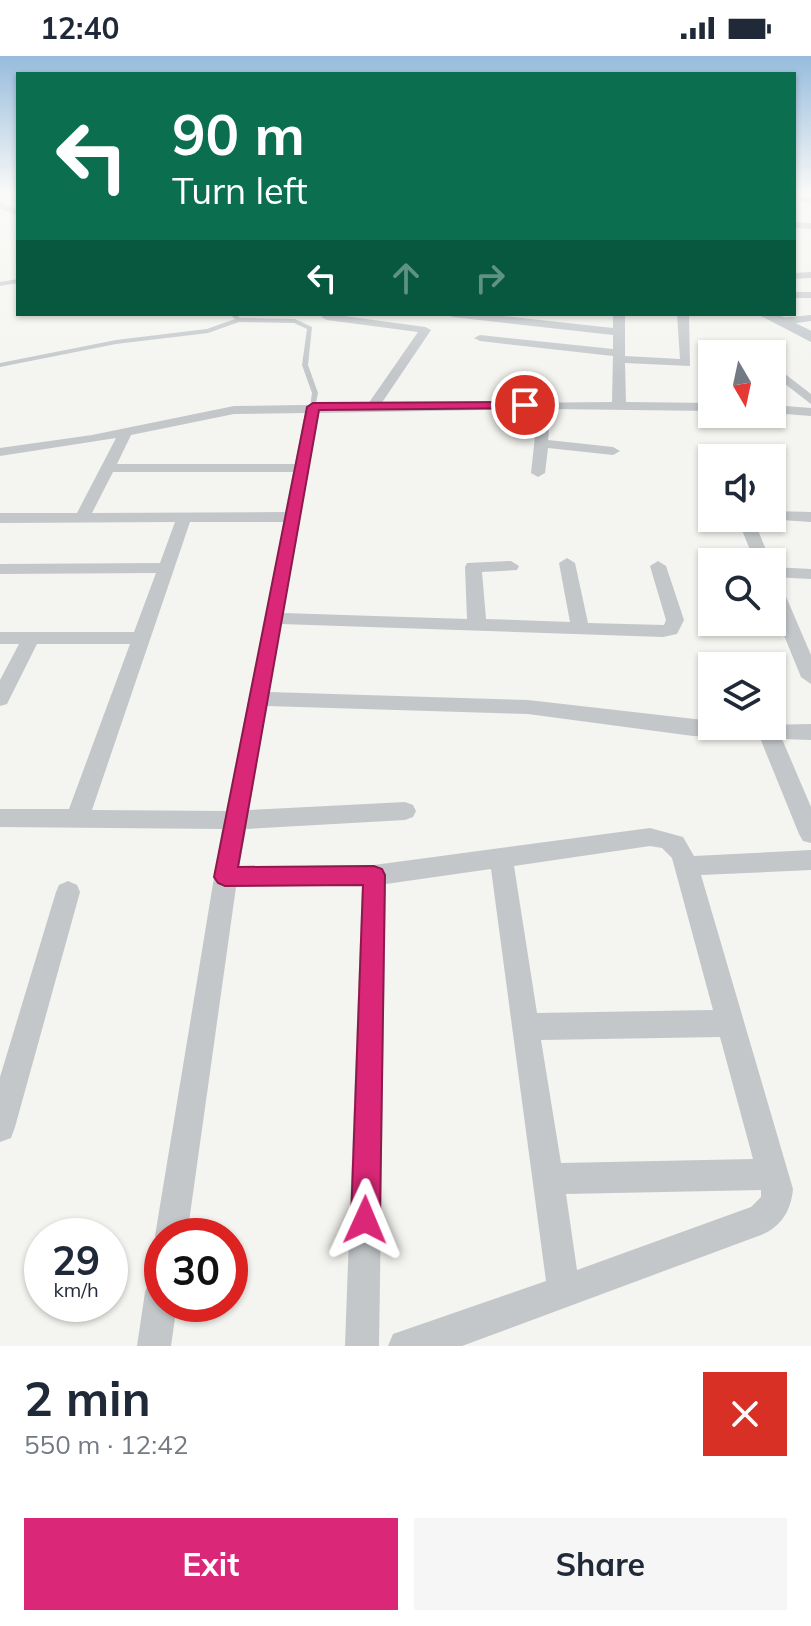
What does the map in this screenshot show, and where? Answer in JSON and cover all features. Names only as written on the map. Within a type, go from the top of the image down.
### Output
[{"type":"street","points":[[494,316],[558,320],[620,332]]},
{"type":"street","points":[[619,316],[619,405]]},
{"type":"street","points":[[480,338],[686,363],[683,316]]},
{"type":"street","points":[[327,317],[425,330],[373,406]]},
{"type":"street","points":[[787,319],[811,318]]},
{"type":"street","points":[[787,319],[811,325]]},
{"type":"street","points":[[787,319],[811,339]]},
{"type":"street","points":[[786,379],[811,400]]},
{"type":"street","points":[[538,473],[545,405]]},
{"type":"street","points":[[0,452],[126,432],[234,410],[373,406],[698,407]]},
{"type":"street","points":[[174,1218],[225,877],[313,407]]},
{"type":"street","points":[[786,410],[811,412]]},
{"type":"street","points":[[82,518],[126,432]]},
{"type":"street","points":[[542,443],[613,451]]},
{"type":"street","points":[[108,468],[302,468]]},
{"type":"street","points":[[786,516],[811,517]]},
{"type":"street","points":[[0,518],[292,517]]},
{"type":"street","points":[[77,819],[163,568],[184,518]]},
{"type":"street","points":[[567,563],[580,629]]},
{"type":"street","points":[[477,626],[473,567],[511,566]]},
{"type":"street","points":[[274,618],[671,630],[675,620],[658,566]]},
{"type":"street","points":[[0,569],[163,568]]},
{"type":"street","points":[[786,573],[811,574]]},
{"type":"street","points":[[786,618],[811,677]]},
{"type":"street","points":[[0,638],[140,638]]},
{"type":"street","points":[[0,699],[31,638]]},
{"type":"street","points":[[258,699],[528,707],[698,728]]},
{"type":"street","points":[[786,731],[811,732]]},
{"type":"street","points":[[773,740],[803,794],[811,834]]},
{"type":"street","points":[[0,818],[238,820],[405,811]]},
{"type":"street","points":[[225,877],[374,875],[661,837],[677,843],[686,866],[772,1174],[777,1200],[772,1210],[761,1219],[431,1340],[405,1346]]},
{"type":"street","points":[[501,858],[564,1292]]},
{"type":"street","points":[[686,866],[811,860]]},
{"type":"street","points":[[362,1346],[374,875]]},
{"type":"street","points":[[0,1127],[68,892]]},
{"type":"street","points":[[526,1027],[730,1023]]},
{"type":"street","points":[[548,1179],[772,1174]]},
{"type":"street","points":[[154,1346],[158,1322]]},
{"type":"lane","points":[[0,365],[116,342],[208,331],[235,317],[295,321],[310,328],[305,365],[315,393],[313,407]]},
{"type":"waterway","points":[[777,316],[811,333]]},
{"type":"route","points":[[365,1220],[374,875],[225,877],[313,407],[525,405]]}]
